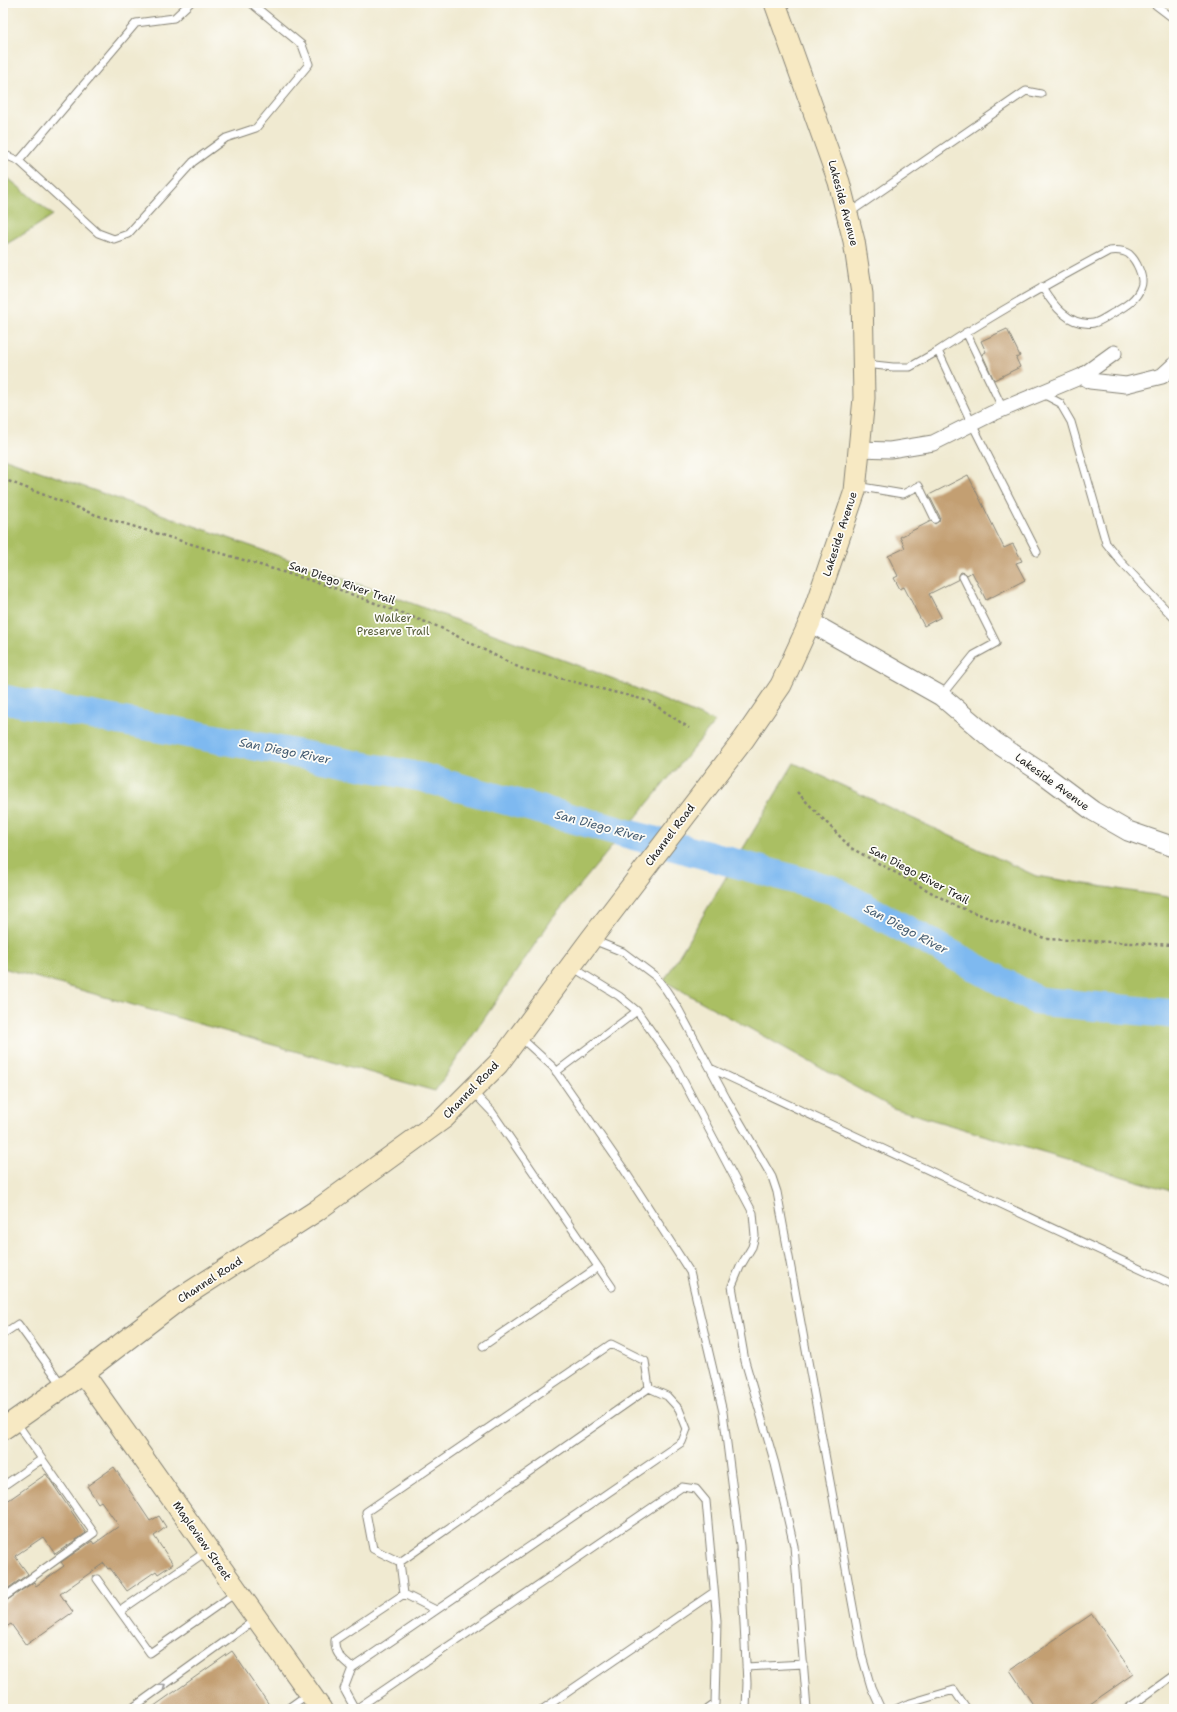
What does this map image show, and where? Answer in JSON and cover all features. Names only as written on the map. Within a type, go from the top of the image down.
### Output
[{"type":"main road","name":"Lakeside Avenue","points":[[775,3],[839,182],[854,241],[862,294],[864,398],[856,486],[810,622]]},
{"type":"main road","name":"Channel Road","points":[[9,1425],[83,1373],[182,1298],[316,1211],[438,1123],[498,1064],[570,966],[732,755],[781,685],[810,622]]},
{"type":"main road","name":"Mapleview Street","points":[[83,1373],[316,1701]]},
{"type":"street","points":[[859,449],[890,450],[933,443],[1003,409],[1082,376],[1114,353]]},
{"type":"street","points":[[1082,376],[1090,382],[1126,385],[1162,376],[1174,365]]},
{"type":"street","name":"Lakeside Avenue","points":[[810,622],[941,696],[995,742],[1042,773],[1093,811],[1128,831],[1174,847]]},
{"type":"lane","points":[[19,161],[136,23],[174,18],[190,3]]},
{"type":"lane","points":[[3,154],[19,161],[98,233],[114,239],[128,234],[193,162],[226,138],[256,128],[309,64],[302,46],[251,3]]},
{"type":"lane","points":[[1153,3],[1174,19]]},
{"type":"lane","points":[[847,214],[1026,91],[1041,94]]},
{"type":"lane","points":[[863,364],[893,368],[910,367],[1042,287],[1109,251],[1116,249],[1129,254],[1141,274],[1142,286],[1136,296],[1126,307],[1095,322],[1085,323],[1075,321],[1063,314],[1053,304],[1042,287]]},
{"type":"lane","points":[[966,332],[1003,409]]},
{"type":"lane","points":[[938,351],[972,424],[1038,552]]},
{"type":"lane","points":[[1041,393],[1060,403],[1071,422],[1106,543],[1121,562],[1174,618]]},
{"type":"lane","points":[[856,486],[903,494],[918,486],[935,519]]},
{"type":"lane","points":[[941,696],[974,655],[996,643],[963,577]]},
{"type":"lane","points":[[591,939],[623,952],[655,976],[679,1010],[710,1068],[769,1171],[777,1192],[862,1656],[871,1687],[881,1709]]},
{"type":"lane","points":[[570,966],[619,996],[637,1011],[675,1064],[753,1213],[756,1227],[752,1247],[740,1267],[732,1286],[745,1361],[775,1464],[794,1546],[807,1709]]},
{"type":"lane","points":[[556,1072],[637,1011]]},
{"type":"lane","points":[[519,1036],[556,1072],[623,1168],[690,1272],[723,1412],[740,1546],[746,1667],[746,1709]]},
{"type":"lane","points":[[710,1068],[1174,1284]]},
{"type":"lane","points":[[471,1091],[492,1112],[612,1287]]},
{"type":"lane","points":[[483,1346],[598,1266]]},
{"type":"lane","points":[[3,1334],[18,1324],[63,1387]]},
{"type":"lane","points":[[400,1562],[373,1549],[366,1512],[611,1344],[645,1361],[649,1388]]},
{"type":"lane","points":[[400,1562],[649,1388]]},
{"type":"lane","points":[[649,1388],[667,1396],[679,1409],[687,1429],[682,1442],[352,1668],[344,1689],[355,1709],[682,1487],[696,1489],[706,1501],[717,1621],[715,1704],[708,1709]]},
{"type":"lane","points":[[3,1598],[94,1534],[42,1459],[9,1425]]},
{"type":"lane","points":[[3,1486],[42,1459]]},
{"type":"lane","points":[[120,1611],[208,1550]]},
{"type":"lane","points":[[400,1562],[404,1594]]},
{"type":"lane","points":[[97,1579],[150,1654],[238,1591]]},
{"type":"lane","points":[[543,1709],[714,1592]]},
{"type":"lane","points":[[404,1594],[436,1610]]},
{"type":"lane","points":[[352,1668],[338,1656],[334,1648],[335,1640],[404,1594]]},
{"type":"lane","points":[[131,1709],[257,1618]]},
{"type":"lane","points":[[746,1667],[804,1664]]},
{"type":"lane","points":[[1127,1709],[1174,1675]]},
{"type":"lane","points":[[896,1709],[907,1704],[954,1690],[967,1709]]},
{"type":"lane","points":[[287,1709],[316,1701]]},
{"type":"path","name":"San Diego River Trail","points":[[3,479],[96,514],[332,586],[439,627],[520,668],[649,701],[689,728]]},
{"type":"path","name":"San Diego River Trail","points":[[797,792],[850,848],[956,906],[1047,939],[1174,945]]},
{"type":"green space","points":[[3,174],[53,215],[3,246]]},
{"type":"green space","name":"Walker Preserve Trail","points":[[3,458],[403,600],[614,679],[715,722],[552,919],[435,1091],[3,968]]},
{"type":"green space","points":[[794,763],[1036,876],[1174,898],[1174,1192],[893,1108],[664,981]]},
{"type":"building","points":[[1007,329],[1020,356],[1016,358],[1020,367],[994,380],[982,354],[986,352],[981,341]]},
{"type":"building","points":[[968,475],[1004,548],[1013,544],[1022,561],[1016,563],[1025,580],[986,600],[972,572],[967,575],[961,572],[959,579],[929,594],[941,617],[924,626],[904,587],[900,589],[894,578],[898,576],[888,556],[905,548],[900,537],[931,521],[935,524],[939,521],[940,517],[929,495]]},
{"type":"building","points":[[114,1467],[150,1521],[159,1516],[166,1527],[154,1536],[173,1564],[158,1574],[156,1571],[127,1591],[110,1568],[108,1569],[104,1563],[60,1594],[73,1612],[26,1645],[11,1624],[3,1629],[3,1603],[34,1582],[36,1586],[64,1566],[61,1562],[92,1541],[94,1544],[119,1526],[101,1501],[98,1503],[87,1486]]},
{"type":"building","points":[[46,1474],[86,1533],[55,1554],[43,1537],[15,1556],[28,1574],[3,1592],[3,1504]]},
{"type":"building","points":[[1092,1614],[1133,1674],[1083,1709],[1036,1709],[1010,1670]]},
{"type":"building","points":[[232,1651],[272,1709],[150,1709]]},
{"type":"waterway","name":"San Diego River","points":[[3,699],[421,777],[833,890],[1038,1001],[1174,1014]]}]
